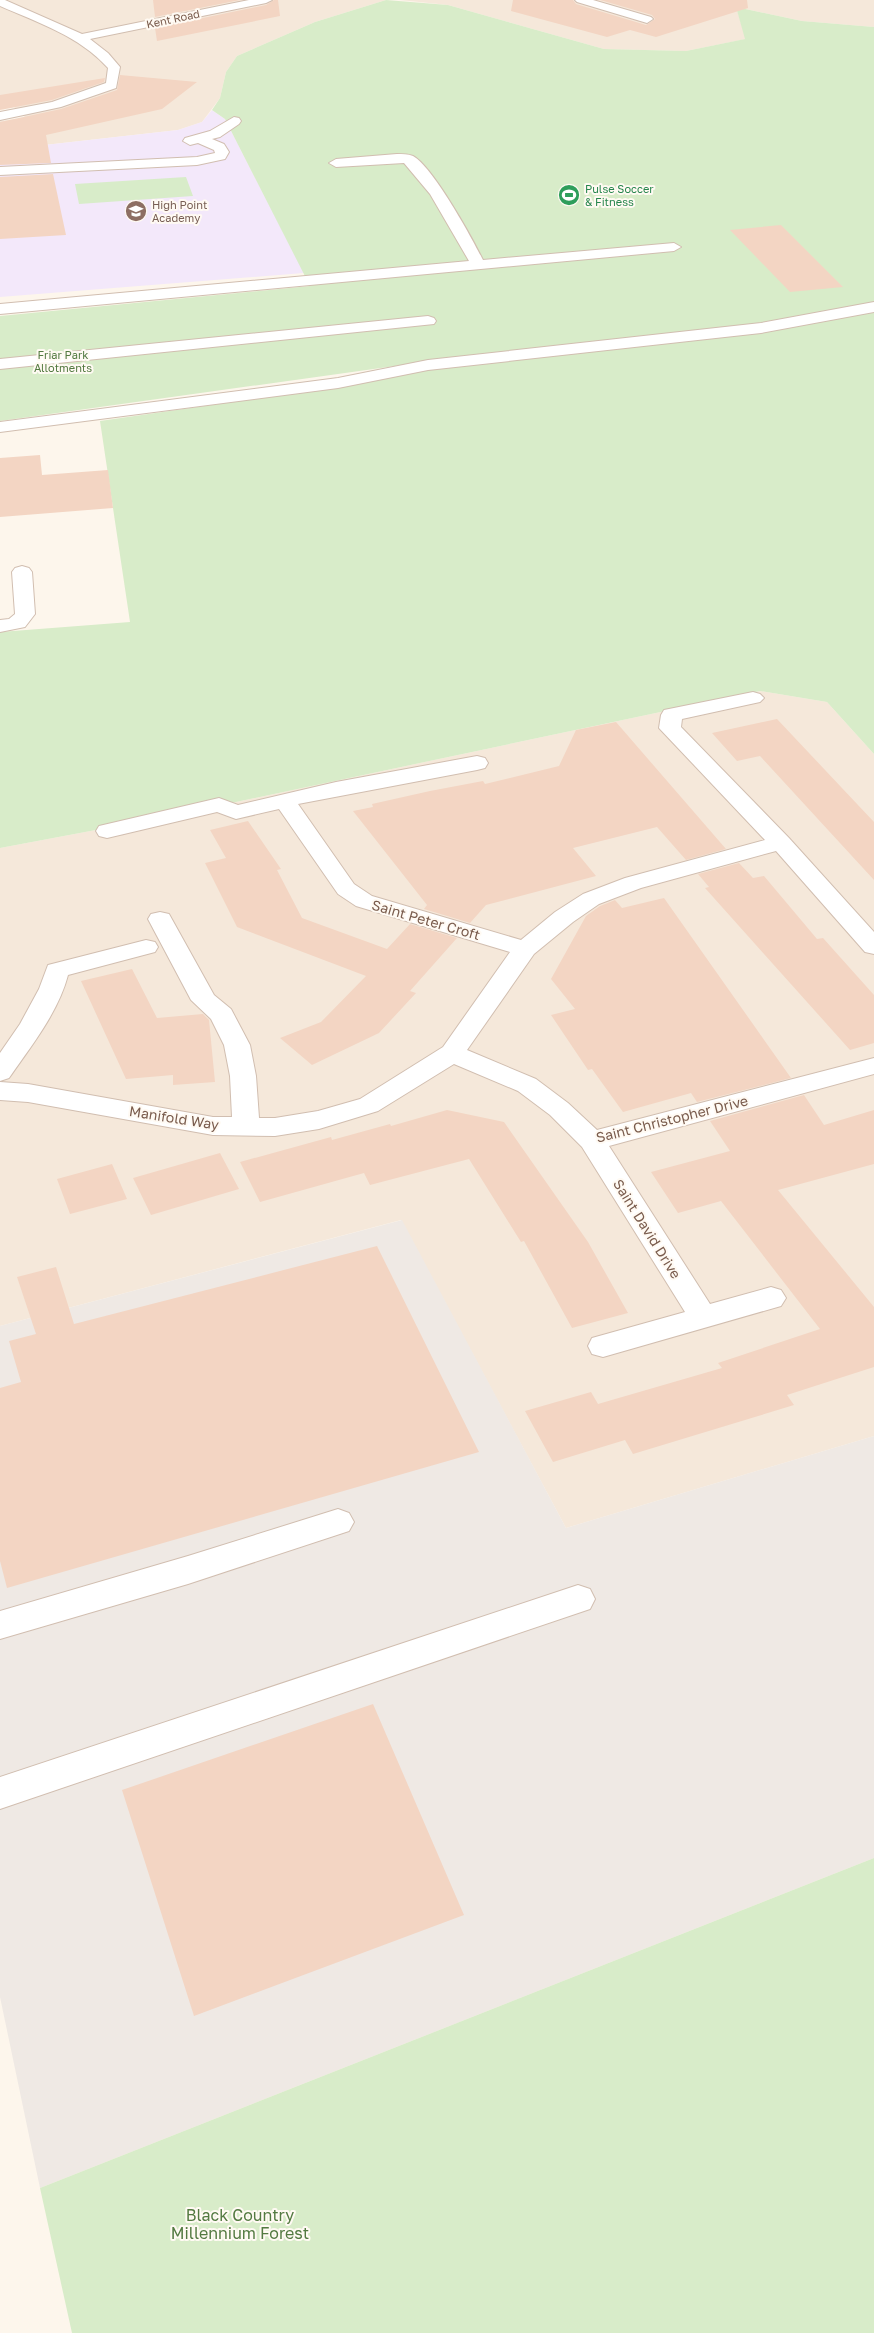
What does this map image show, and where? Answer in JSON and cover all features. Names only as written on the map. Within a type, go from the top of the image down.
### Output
[{"type":"street","name":"Kent Road","points":[[80,38],[266,0]]},
{"type":"street","points":[[581,0],[647,19]]},
{"type":"street","points":[[603,6],[623,0]]},
{"type":"street","points":[[0,2],[80,38],[106,56],[114,67],[112,85],[70,101],[22,113],[0,116]]},
{"type":"street","points":[[181,142],[215,134],[234,121]]},
{"type":"street","points":[[0,171],[197,161],[220,156],[222,152],[219,147],[200,139]]},
{"type":"street","points":[[0,161],[64,154]]},
{"type":"street","points":[[336,162],[408,159],[436,194],[466,240],[478,265]]},
{"type":"street","points":[[0,309],[674,247]]},
{"type":"street","points":[[0,427],[338,384],[428,365],[761,328],[874,307]]},
{"type":"street","points":[[0,364],[428,321]]},
{"type":"street","points":[[0,626],[16,624],[23,620],[25,614],[22,572]]},
{"type":"street","points":[[753,698],[672,715],[670,728],[781,843],[874,948]]},
{"type":"street","points":[[107,832],[219,806],[236,812],[285,802],[336,788],[477,763]]},
{"type":"street","name":"Saint Peter Croft","points":[[285,802],[346,889],[364,901],[525,949]]},
{"type":"street","points":[[452,1053],[525,949],[564,917],[591,899],[633,882],[781,843]]},
{"type":"street","points":[[160,918],[204,1000],[222,1015],[237,1045],[243,1076],[246,1127]]},
{"type":"street","points":[[0,1072],[32,1026],[52,989],[57,970],[146,947]]},
{"type":"street","name":"Manifold Way","points":[[0,1091],[28,1093],[213,1126],[275,1127],[319,1120],[369,1105],[452,1053]]},
{"type":"street","name":"Saint Christopher Drive","points":[[452,1053],[527,1085],[559,1109],[592,1141],[874,1066]]},
{"type":"street","name":"Saint David Drive","points":[[592,1141],[703,1317]]},
{"type":"street","points":[[602,1346],[771,1298]]},
{"type":"street","points":[[0,1625],[188,1570],[338,1522]]},
{"type":"street","points":[[0,1793],[578,1599]]},
{"type":"shaded area","points":[[0,0],[386,0],[315,22],[237,56],[226,72],[220,98],[202,122],[178,130],[0,150],[0,121],[26,118],[14,107],[0,109]]},
{"type":"shaded area","points":[[400,0],[874,0],[874,27],[802,21],[736,7],[746,39],[686,51],[604,49],[448,5]]},
{"type":"shaded area","name":"High Point Academy","points":[[212,110],[225,119],[304,273],[0,297],[0,150],[178,130],[202,122]]},
{"type":"shaded area","points":[[760,691],[827,702],[874,754],[874,1436],[566,1528],[401,1220],[0,1326],[0,848],[165,817]]},
{"type":"shaded area","points":[[402,1220],[566,1528],[874,1436],[874,1858],[40,2188],[0,1997],[0,1326]]},
{"type":"green space","name":"Pulse Soccer & Fitness","points":[[386,0],[448,5],[604,49],[686,51],[745,39],[736,7],[802,21],[874,27],[874,304],[754,326],[395,366],[0,421],[0,316],[310,286],[225,119],[212,110],[220,98],[226,72],[237,56],[315,22]]},
{"type":"green space","points":[[186,177],[193,196],[79,204],[75,184]]},
{"type":"green space","points":[[874,310],[874,754],[827,702],[760,691],[165,817],[0,848],[0,632],[130,622],[100,421],[369,382],[432,369]]},
{"type":"green space","name":"Black Country Millennium Forest","points":[[874,1858],[874,2333],[72,2333],[40,2188]]},
{"type":"building","points":[[153,0],[240,0],[155,17]]},
{"type":"building","points":[[274,0],[278,0],[280,16],[157,41],[155,28],[266,5]]},
{"type":"building","points":[[513,0],[573,0],[576,4],[646,25],[655,19],[652,15],[600,0],[747,0],[748,8],[656,37],[630,30],[607,37],[511,11]]},
{"type":"building","points":[[120,75],[197,82],[162,109],[46,135],[51,163],[0,165],[0,122],[61,109],[117,90]]},
{"type":"building","points":[[105,78],[104,82],[52,100],[0,110],[0,95]]},
{"type":"building","points":[[53,174],[66,235],[0,239],[0,177]]},
{"type":"building","points":[[781,225],[843,287],[790,292],[730,230]]},
{"type":"building","points":[[40,455],[42,475],[108,470],[113,508],[0,517],[0,458]]},
{"type":"building","points":[[777,719],[874,822],[874,880],[760,756],[737,761],[712,733]]},
{"type":"building","points":[[616,722],[726,849],[686,860],[657,827],[573,848],[596,876],[486,905],[470,923],[424,909],[427,905],[353,811],[373,807],[372,804],[430,791],[483,781],[485,784],[559,766],[576,730]]},
{"type":"building","points":[[248,821],[281,869],[277,870],[302,918],[387,949],[410,924],[457,938],[410,991],[416,993],[379,1033],[312,1065],[280,1038],[321,1022],[366,976],[237,927],[205,863],[226,858],[210,830]]},
{"type":"building","points":[[739,863],[753,878],[764,876],[817,939],[823,938],[874,995],[874,1043],[850,1050],[705,888],[709,887],[698,874]]},
{"type":"building","points":[[664,898],[791,1078],[697,1102],[691,1093],[623,1112],[592,1069],[588,1070],[551,1015],[575,1009],[551,979],[586,916],[600,906],[615,900],[622,908]]},
{"type":"building","points":[[132,969],[157,1018],[203,1014],[209,1020],[215,1082],[173,1085],[173,1075],[126,1079],[81,981]]},
{"type":"building","points":[[804,1095],[824,1125],[874,1110],[874,1164],[778,1190],[874,1307],[874,1367],[787,1395],[794,1405],[633,1454],[625,1440],[553,1462],[525,1411],[591,1392],[598,1404],[722,1368],[718,1363],[820,1329],[721,1201],[678,1213],[651,1172],[730,1151],[710,1121]]},
{"type":"building","points":[[447,1110],[504,1122],[588,1242],[628,1313],[572,1328],[524,1241],[521,1242],[469,1159],[370,1185],[364,1173],[260,1202],[240,1162],[331,1137],[332,1140]]},
{"type":"building","points":[[220,1153],[239,1189],[151,1215],[133,1178]]},
{"type":"building","points":[[112,1164],[127,1199],[70,1214],[57,1179]]},
{"type":"building","points":[[377,1246],[479,1452],[7,1588],[0,1561],[0,1388],[21,1382],[9,1341],[36,1334],[17,1277],[56,1267],[74,1324]]},
{"type":"building","points":[[373,1704],[464,1915],[194,2016],[122,1790]]},
{"type":"place","name":"Pulse Soccer & Fitness","points":[[569,195]]},
{"type":"place","name":"High Point Academy","points":[[136,211]]},
{"type":"park label","name":"Friar Park Allotments","points":[[63,361]]}]
